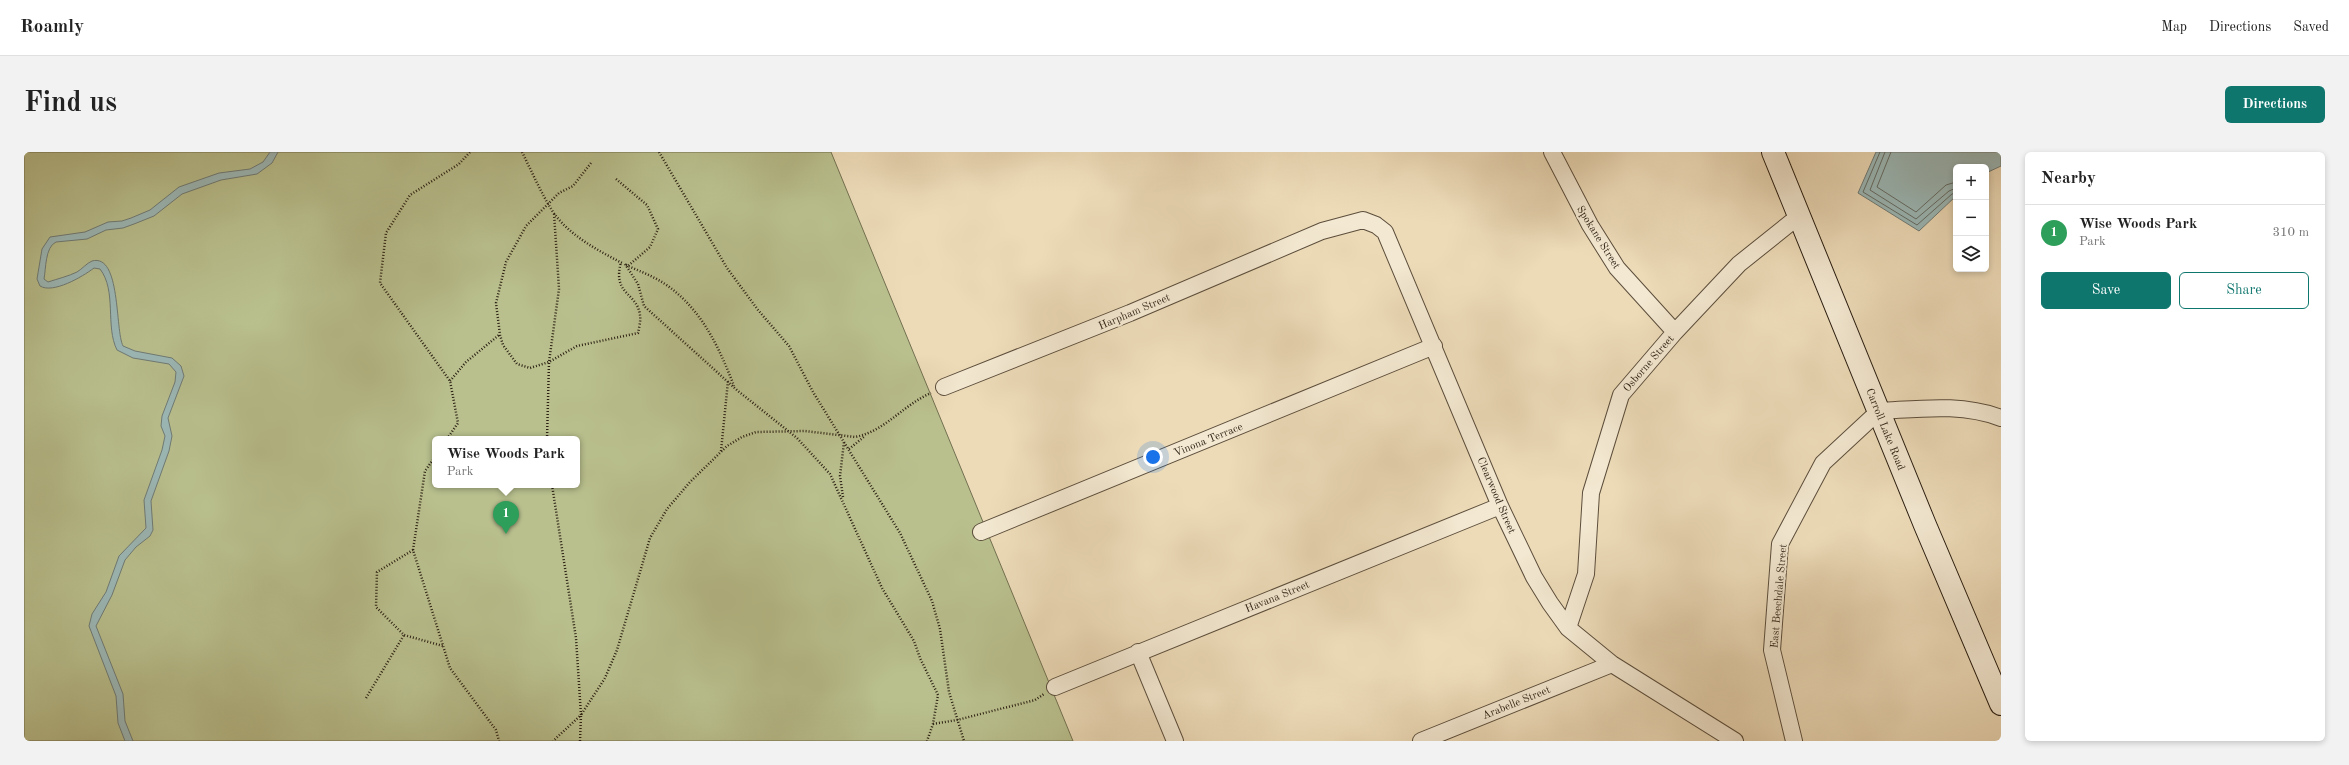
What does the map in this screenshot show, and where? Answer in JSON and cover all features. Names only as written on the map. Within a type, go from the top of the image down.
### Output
[{"type":"street","name":"Spokane Street","points":[[1552,152],[1590,225],[1616,268],[1675,332]]},
{"type":"street","name":"Carroll Lake Road","points":[[1773,152],[2001,704]]},
{"type":"street","name":"Osborne Street","points":[[1568,628],[1586,574],[1591,493],[1621,395],[1675,332],[1740,264],[1799,216]]},
{"type":"street","name":"Clearwood Street","points":[[1322,231],[1363,220],[1376,225],[1386,232],[1500,506],[1534,577],[1568,628],[1612,664],[1735,741]]},
{"type":"street","name":"Harpham Street","points":[[944,387],[1130,313],[1322,231]]},
{"type":"street","name":"Vinona Terrace","points":[[981,532],[1434,346]]},
{"type":"street","points":[[1879,410],[1954,407],[1985,412],[2001,418]]},
{"type":"street","name":"East Beechdale Street","points":[[1794,741],[1772,650],[1780,544],[1823,463],[1879,410]]},
{"type":"street","name":"Havana Street","points":[[1054,687],[1500,506]]},
{"type":"street","points":[[1138,652],[1175,741]]},
{"type":"street","name":"Arabelle Street","points":[[1421,741],[1612,664]]},
{"type":"path","points":[[449,436],[458,423],[450,381],[380,283],[386,233],[410,195],[459,164],[470,152]]},
{"type":"path","points":[[522,152],[554,213],[574,233],[596,249],[664,283],[686,301],[706,325],[722,355],[734,387]]},
{"type":"path","points":[[659,152],[728,268],[758,310],[789,346],[813,392],[900,533],[932,601],[940,629],[949,692],[964,741]]},
{"type":"path","points":[[591,164],[573,186],[559,193],[526,226],[506,262],[496,303],[500,335],[503,345],[517,364],[530,368],[549,362],[577,346],[638,333],[640,314],[617,276],[621,262]]},
{"type":"path","points":[[616,179],[647,206],[658,229],[650,247],[627,265]]},
{"type":"path","points":[[547,436],[549,362],[559,289],[554,213]]},
{"type":"path","points":[[627,265],[638,284],[644,306],[734,387],[786,430],[798,438],[830,474],[882,588],[914,641],[920,658],[938,695],[933,724],[927,741]]},
{"type":"path","points":[[450,381],[466,362],[500,335]]},
{"type":"path","points":[[721,452],[728,381]]},
{"type":"path","points":[[848,449],[865,435],[884,425],[908,405],[944,387]]},
{"type":"path","points":[[553,741],[581,715],[605,678],[617,650],[650,538],[667,509],[727,446],[749,435],[786,430],[855,437],[865,435]]},
{"type":"path","points":[[844,442],[840,476],[844,502]]},
{"type":"path","points":[[432,461],[425,471],[413,550],[450,668],[496,730],[499,741]]},
{"type":"path","points":[[552,488],[576,638],[581,715],[580,740]]},
{"type":"path","points":[[413,550],[377,572],[376,607],[404,636],[443,646]]},
{"type":"path","points":[[366,698],[404,636]]},
{"type":"path","points":[[933,724],[957,720],[1035,700],[1054,687]]},
{"type":"green space","points":[[24,152],[831,152],[1073,741],[24,741]]},
{"type":"water","points":[[270,152],[278,152],[272,163],[257,174],[221,180],[182,194],[154,216],[123,228],[106,230],[87,239],[56,242],[52,245],[48,253],[44,279],[48,282],[77,272],[92,261],[101,262],[108,269],[112,280],[123,346],[135,351],[172,358],[181,366],[184,376],[168,418],[172,436],[169,451],[151,501],[153,530],[150,536],[136,547],[125,560],[112,595],[96,626],[123,694],[125,721],[133,741],[125,741],[118,723],[116,696],[89,626],[92,614],[106,592],[119,556],[146,528],[144,500],[162,450],[165,436],[161,426],[162,416],[175,382],[176,372],[169,364],[133,358],[117,350],[112,330],[108,288],[100,269],[94,268],[75,280],[60,286],[46,288],[40,286],[37,279],[42,249],[50,237],[85,232],[108,222],[122,221],[131,218],[150,210],[179,187],[219,173],[250,169],[263,162]]},
{"type":"water","points":[[1876,152],[2001,152],[2001,166],[1989,172],[1989,164],[1953,164],[1953,199],[1919,231],[1858,193]]},
{"type":"place","name":"Wise Woods Park","points":[[506,534]]}]
